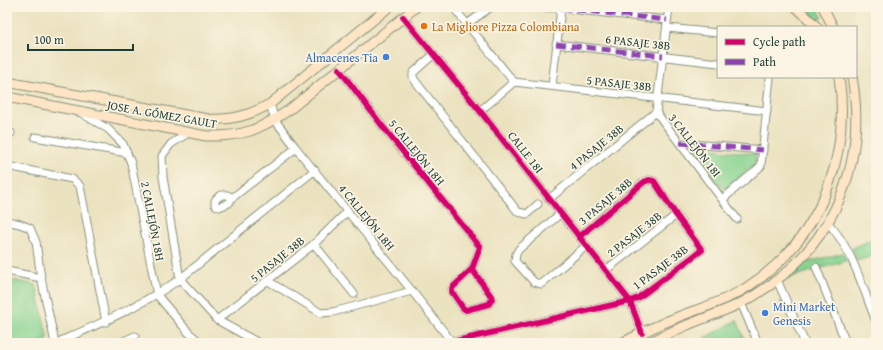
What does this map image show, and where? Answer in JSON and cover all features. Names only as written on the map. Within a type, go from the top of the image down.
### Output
[{"type":"main road","name":"JOSE A. GÓMEZ GAULT","points":[[7,82],[208,119],[224,120],[236,118],[249,115],[270,104],[389,7]]},
{"type":"main road","name":"JOSE A. GÓMEZ GAULT","points":[[7,97],[206,136],[225,137],[239,135],[254,131],[275,120],[289,110],[416,7]]},
{"type":"main road","points":[[796,7],[816,26]]},
{"type":"main road","points":[[823,7],[832,26]]},
{"type":"main road","points":[[621,343],[673,319],[736,294],[774,267],[800,239],[813,220],[823,199],[839,146],[842,107],[839,78]]},
{"type":"main road","points":[[649,343],[741,303],[793,268],[806,254],[828,223],[845,185],[853,151],[856,107],[852,78]]},
{"type":"street","points":[[453,7],[514,82],[480,111]]},
{"type":"street","points":[[467,24],[491,7]]},
{"type":"street","points":[[532,7],[561,8],[668,20]]},
{"type":"street","name":"3 CALLEJÓN 18I","points":[[669,7],[656,112],[737,219]]},
{"type":"street","points":[[552,86],[561,8]]},
{"type":"street","name":"CALLE 18I","points":[[403,17],[480,111],[630,301],[642,333]]},
{"type":"street","points":[[667,28],[717,33]]},
{"type":"street","name":"6 PASAJE 38B","points":[[556,44],[717,63]]},
{"type":"street","points":[[434,55],[413,73],[413,78],[518,212],[527,214],[538,204]]},
{"type":"street","name":"5 CALLEJÓN 18H","points":[[339,69],[383,127],[480,247],[472,269]]},
{"type":"street","points":[[723,199],[761,166],[770,78]]},
{"type":"street","name":"5 PASAJE 38B","points":[[514,82],[767,111]]},
{"type":"street","name":"4 CALLEJÓN 18H","points":[[270,104],[275,120],[296,148],[412,291],[449,342]]},
{"type":"street","name":"2 CALLEJÓN 18H","points":[[78,111],[108,129],[123,144],[131,163],[157,295],[189,334],[201,343]]},
{"type":"street","name":"4 PASAJE 38B","points":[[549,199],[656,112]]},
{"type":"street","name":"2 CALLEJÓN 18H","points":[[180,279],[163,177],[162,156],[171,144],[188,133]]},
{"type":"street","points":[[35,137],[127,153]]},
{"type":"street","points":[[680,143],[763,150]]},
{"type":"street","points":[[232,198],[296,148]]},
{"type":"street","points":[[7,166],[72,179],[80,186],[106,322]]},
{"type":"street","points":[[7,221],[30,228],[36,242],[41,278],[56,343],[106,322],[157,295],[180,279],[315,170]]},
{"type":"street","name":"3 PASAJE 38B","points":[[579,237],[644,182],[649,180],[654,182],[676,215]]},
{"type":"street","name":"5 PASAJE 38B","points":[[217,320],[314,244],[348,211]]},
{"type":"street","points":[[561,213],[519,249],[516,254],[515,261],[534,282],[541,284],[586,246]]},
{"type":"street","name":"1 PASAJE 38B","points":[[449,342],[638,298],[702,250],[676,215]]},
{"type":"street","name":"2 PASAJE 38B","points":[[606,270],[676,215]]},
{"type":"street","points":[[828,223],[836,231],[843,242],[876,321]]},
{"type":"street","points":[[314,244],[354,294]]},
{"type":"street","points":[[816,268],[846,343]]},
{"type":"street","points":[[472,269],[492,299],[489,304],[466,310],[463,308],[452,290],[454,285],[472,269]]},
{"type":"street","points":[[7,271],[41,278]]},
{"type":"street","points":[[180,279],[217,320],[259,343]]},
{"type":"street","points":[[777,280],[805,343]]},
{"type":"street","points":[[268,281],[321,313],[333,312],[412,291]]},
{"type":"street","points":[[741,303],[758,343]]},
{"type":"street","points":[[119,343],[135,336]]},
{"type":"green space","points":[[805,7],[817,7],[822,17],[818,20]]},
{"type":"green space","points":[[692,147],[756,154],[755,164],[725,189],[720,186],[691,151]]},
{"type":"green space","points":[[876,238],[876,255],[857,261],[852,248]]},
{"type":"green space","points":[[843,253],[846,261],[788,278],[805,263]]},
{"type":"green space","points":[[7,279],[36,285],[48,340],[36,343],[7,343]]},
{"type":"green space","points":[[737,320],[746,343],[696,343]]},
{"type":"marked path","points":[[561,8],[667,20]]},
{"type":"marked path","points":[[556,44],[663,56]]},
{"type":"marked path","points":[[680,143],[763,150]]},
{"type":"cycle path","points":[[403,17],[480,111],[630,301],[642,333]]},
{"type":"cycle path","points":[[339,69],[383,127],[480,247],[472,269],[452,288],[452,292],[466,310],[489,304],[492,299],[472,269]]},
{"type":"cycle path","points":[[447,343],[630,301],[638,298],[702,250],[676,215],[654,181],[649,180],[644,182],[579,237]]},
{"type":"place","name":"La Migliore Pizza Colombiana","points":[[424,26]]},
{"type":"place","name":"Almacenes Tia","points":[[386,57]]},
{"type":"place","name":"Mini Market Genesis","points":[[765,313]]}]
